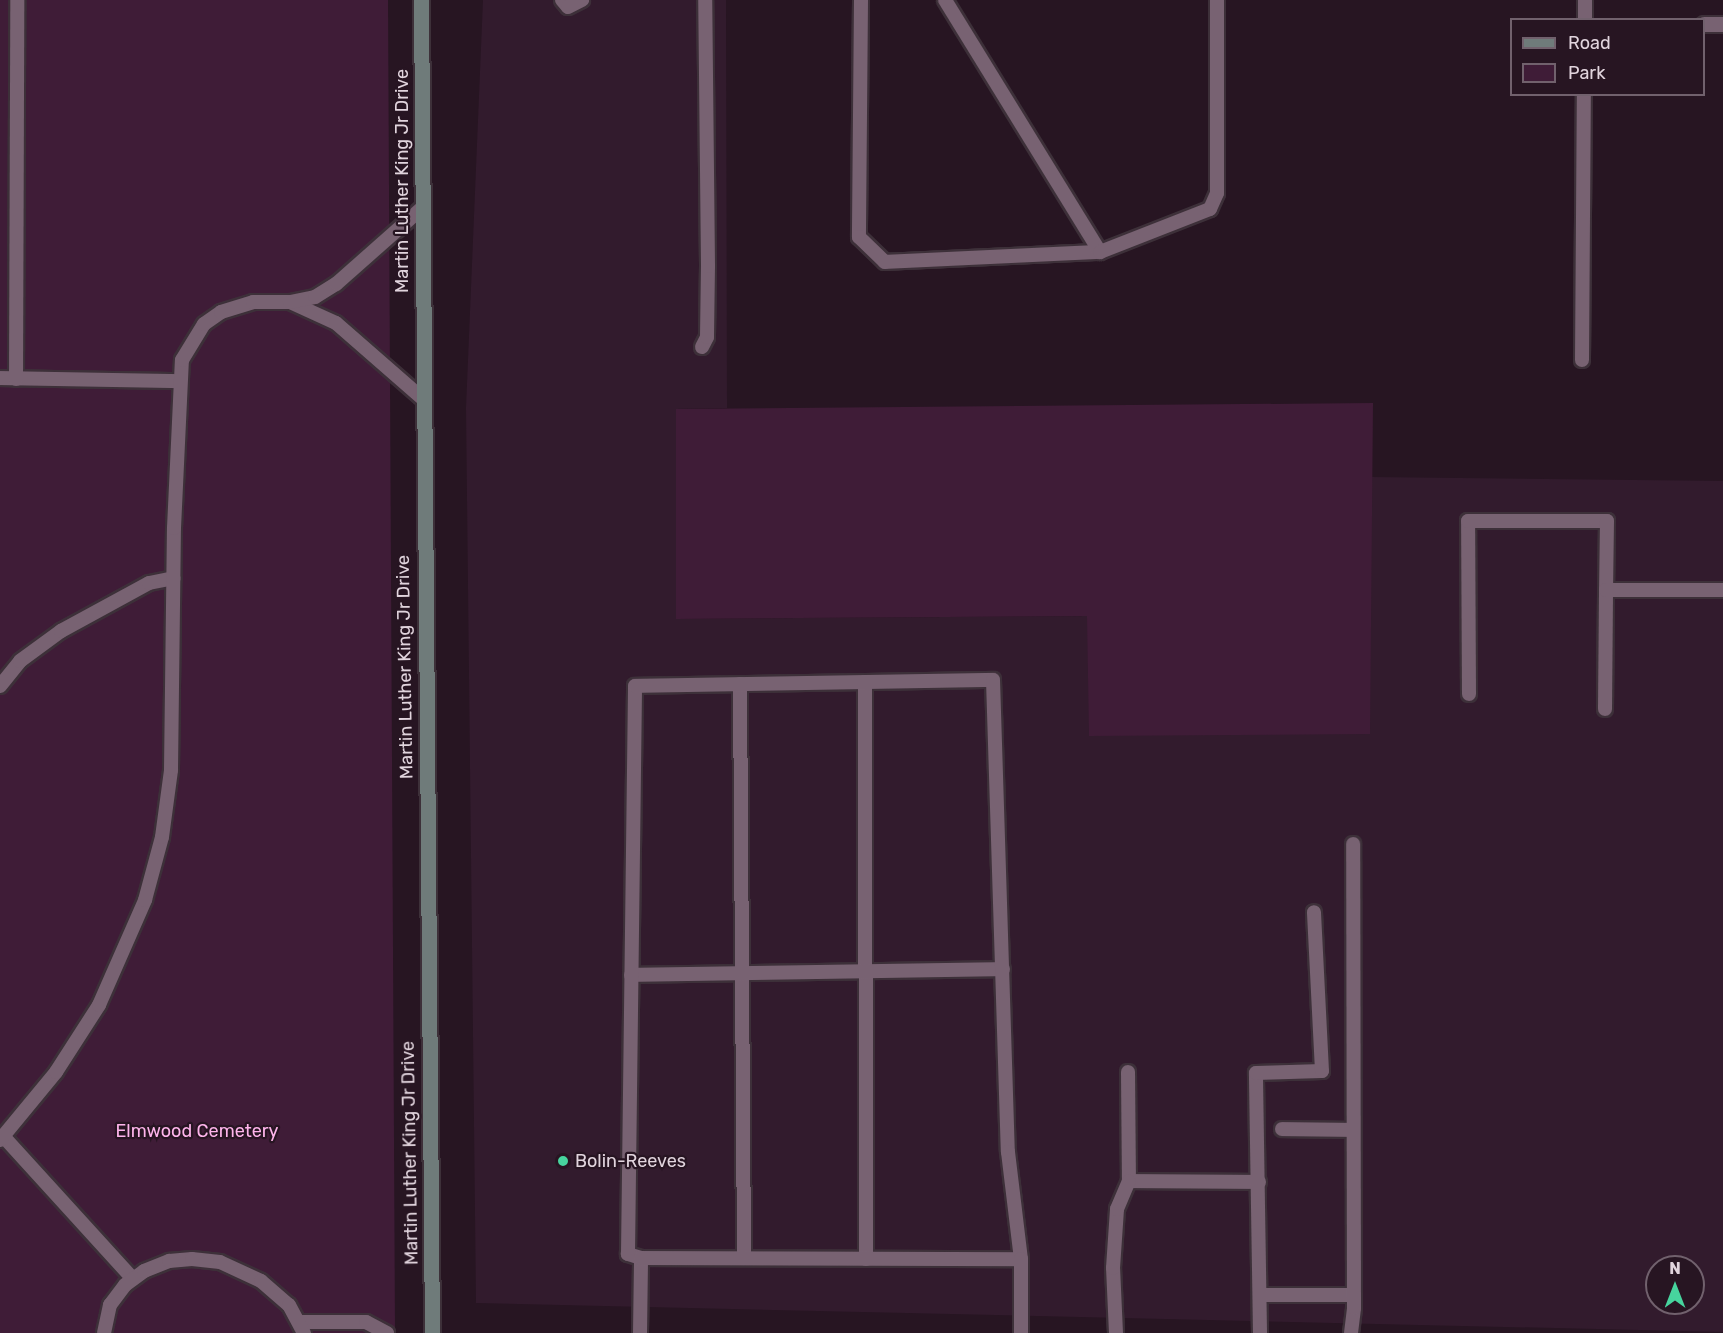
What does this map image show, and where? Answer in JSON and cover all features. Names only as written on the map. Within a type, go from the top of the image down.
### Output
[{"type":"main road","name":"Martin Luther King Jr Drive","points":[[421,0],[422,398],[432,1333]]},
{"type":"street","points":[[1705,24],[1723,24]]},
{"type":"lane","points":[[16,379],[17,0]]},
{"type":"lane","points":[[562,0],[568,7],[582,0]]},
{"type":"lane","points":[[702,347],[707,337],[708,266],[705,0]]},
{"type":"lane","points":[[861,0],[860,237],[885,262],[1100,252],[1210,209],[1216,193],[1217,0]]},
{"type":"lane","points":[[945,0],[1100,252]]},
{"type":"lane","points":[[1584,18],[1585,0]]},
{"type":"lane","points":[[1582,360],[1584,96]]},
{"type":"lane","points":[[133,1279],[2,1138],[79,1039],[116,972],[145,900],[170,793],[178,381],[182,360],[191,340],[221,312],[253,302],[290,302],[315,297],[336,284],[422,208]]},
{"type":"lane","points":[[290,302],[336,323],[422,398]]},
{"type":"lane","points":[[0,378],[178,381]]},
{"type":"lane","points":[[1469,694],[1468,521],[1607,521],[1605,709]]},
{"type":"lane","points":[[0,686],[20,661],[61,631],[149,583],[174,578]]},
{"type":"lane","points":[[1606,590],[1723,590]]},
{"type":"lane","points":[[1021,1258],[641,1258],[628,1254],[635,686],[993,680],[1008,1152],[1021,1258],[1021,1333]]},
{"type":"lane","points":[[865,682],[866,1258]]},
{"type":"lane","points":[[740,684],[744,1258]]},
{"type":"lane","points":[[1351,1333],[1354,1296],[1353,844]]},
{"type":"lane","points":[[1260,1333],[1256,1073],[1322,1071],[1314,912]]},
{"type":"lane","points":[[631,975],[1003,969]]},
{"type":"lane","points":[[1116,1333],[1113,1268],[1117,1209],[1129,1181],[1128,1072]]},
{"type":"lane","points":[[1282,1129],[1352,1130]]},
{"type":"lane","points":[[1129,1181],[1259,1182]]},
{"type":"lane","points":[[104,1333],[110,1305],[133,1279],[169,1261],[192,1258],[219,1262],[261,1281],[289,1305],[302,1327],[366,1322],[387,1333]]},
{"type":"lane","points":[[640,1333],[641,1258]]},
{"type":"lane","points":[[1260,1296],[1354,1296]]},
{"type":"shaded area","points":[[483,0],[726,0],[727,408],[676,409],[676,619],[1087,616],[1369,734],[1371,477],[1723,481],[1723,1332],[476,1303],[466,408]]},
{"type":"green space","name":"Elmwood Cemetery","points":[[0,0],[388,0],[395,1333],[0,1333]]},
{"type":"green space","points":[[1373,403],[1370,734],[1089,736],[1087,616],[676,619],[676,409]]},
{"type":"place","name":"Bolin-Reeves","points":[[563,1161]]}]
